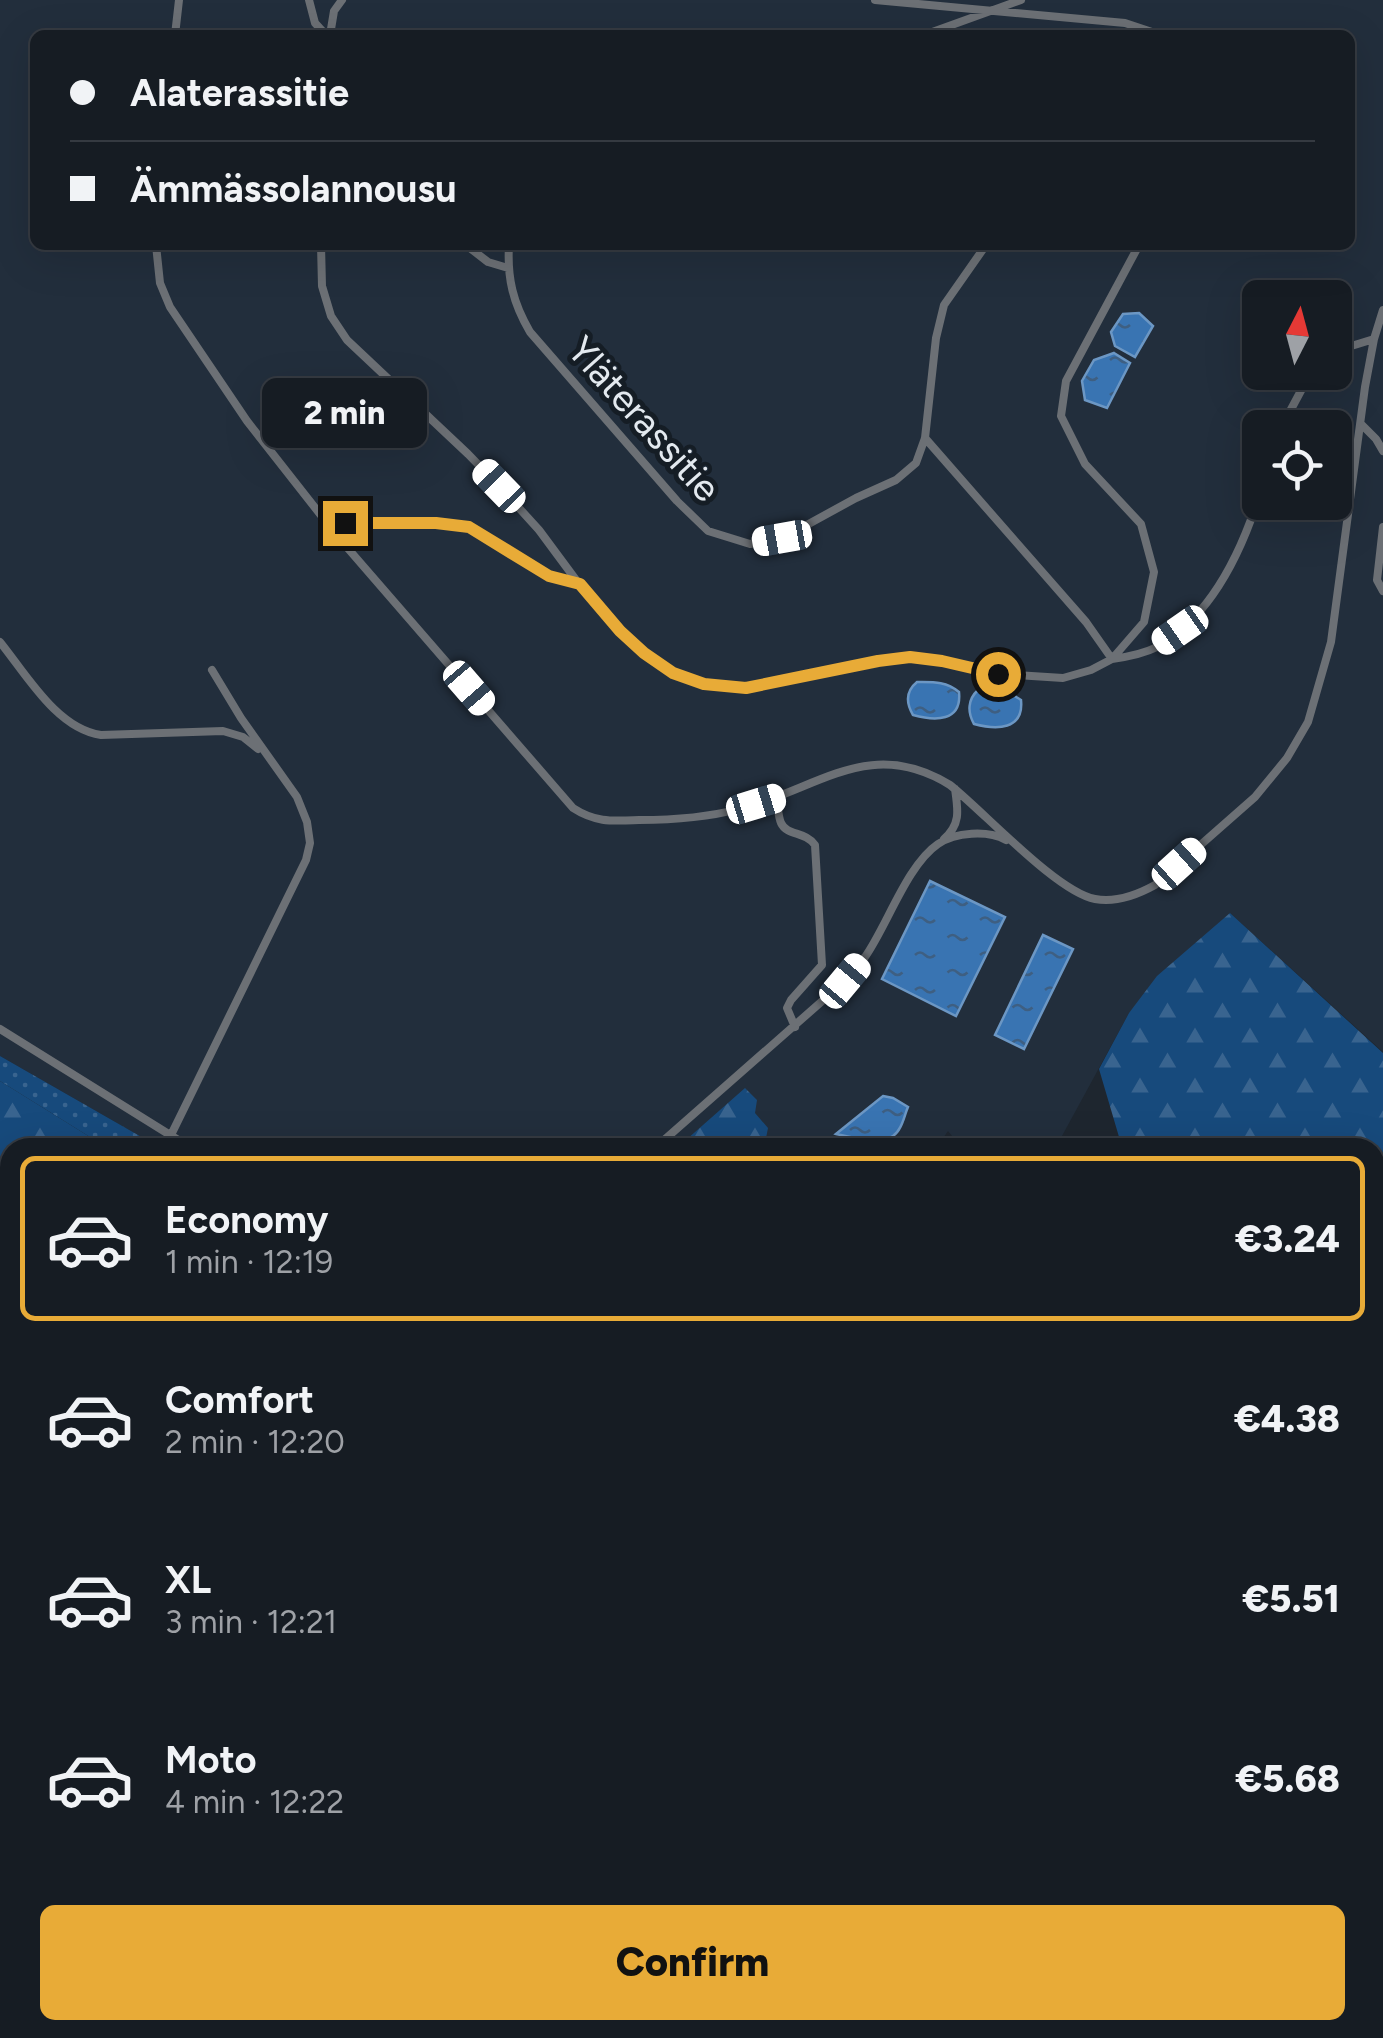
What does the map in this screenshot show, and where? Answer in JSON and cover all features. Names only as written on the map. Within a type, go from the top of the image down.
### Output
[{"type":"street","points":[[175,30],[178,0]]},
{"type":"street","points":[[309,0],[314,23],[322,30]]},
{"type":"street","points":[[329,30],[334,11],[342,0]]},
{"type":"street","points":[[874,0],[1125,23],[1146,30]]},
{"type":"street","points":[[937,30],[1021,0]]},
{"type":"street","points":[[157,250],[160,283],[170,307],[247,421],[331,528],[573,808],[590,819],[656,820],[736,810],[860,765],[915,768],[955,789],[1069,888],[1094,899],[1116,900],[1154,885],[1256,797],[1288,758],[1308,722],[1330,642],[1360,424],[1374,339],[1383,310]]},
{"type":"street","points":[[322,250],[322,286],[331,316],[347,340],[499,486],[620,631],[673,673],[704,684],[746,688],[910,657],[998,674],[1063,678],[1091,670],[1112,659],[1155,648],[1180,630],[1221,583],[1251,520]]},
{"type":"street","points":[[472,250],[488,262],[508,268]]},
{"type":"street","name":"Yläterassitie","points":[[510,250],[508,268],[517,310],[530,332],[677,501],[708,531],[750,544],[782,538],[896,480],[916,464],[925,438],[936,338],[944,305],[982,250]]},
{"type":"street","points":[[1112,659],[1144,622],[1154,572],[1141,524],[1085,464],[1061,416],[1066,382],[1137,250]]},
{"type":"street","points":[[1352,346],[1374,339]]},
{"type":"street","points":[[1360,424],[1383,451]]},
{"type":"street","points":[[925,438],[1086,622],[1112,659]]},
{"type":"street","points":[[331,528],[345,523],[469,527],[549,576],[580,584]]},
{"type":"street","points":[[1383,527],[1377,580],[1383,592]]},
{"type":"street","points":[[0,642],[58,714],[88,733],[223,730],[243,737],[266,754]]},
{"type":"street","points":[[171,1135],[306,860],[310,844],[307,822],[296,797],[212,670]]},
{"type":"street","points":[[666,1138],[845,981],[866,956],[918,865],[957,824],[955,789]]},
{"type":"street","points":[[776,798],[782,826],[788,832],[807,836],[815,846],[822,965],[791,1000],[788,1008],[795,1026]]},
{"type":"street","points":[[940,842],[956,836],[984,834],[999,836],[1018,846]]},
{"type":"street","points":[[0,1029],[176,1138]]},
{"type":"shaded area","points":[[0,0],[1383,0],[1383,1052],[1230,913],[1129,1013],[1061,1138],[954,1138],[948,1131],[943,1138],[143,1138],[0,1056]]},
{"type":"green space","points":[[1230,913],[1383,1053],[1383,1138],[1119,1138],[1099,1069],[1129,1013],[1157,976]]},
{"type":"green space","points":[[0,1056],[143,1138],[92,1138],[0,1081]]},
{"type":"green space","points":[[0,1081],[92,1138],[0,1138]]},
{"type":"green space","points":[[745,1088],[757,1100],[755,1113],[768,1128],[766,1138],[688,1138]]},
{"type":"water","points":[[1139,313],[1153,326],[1135,357],[1115,346],[1111,332],[1123,314]]},
{"type":"water","points":[[1114,353],[1130,363],[1107,408],[1085,400],[1082,381],[1094,360]]},
{"type":"water","points":[[917,682],[954,688],[959,692],[956,709],[938,718],[913,715],[908,697]]},
{"type":"water","points":[[978,690],[1005,692],[1021,700],[1018,717],[1007,726],[974,724],[970,706]]},
{"type":"water","points":[[930,881],[1005,917],[956,1016],[882,979]]},
{"type":"water","points":[[1043,935],[1073,949],[1024,1049],[995,1035]]},
{"type":"water","points":[[883,1096],[908,1107],[901,1127],[888,1138],[836,1134]]},
{"type":"route","points":[[345,523],[469,527],[549,576],[580,584],[644,653],[673,673],[704,684],[746,688],[910,657],[998,674]]}]
